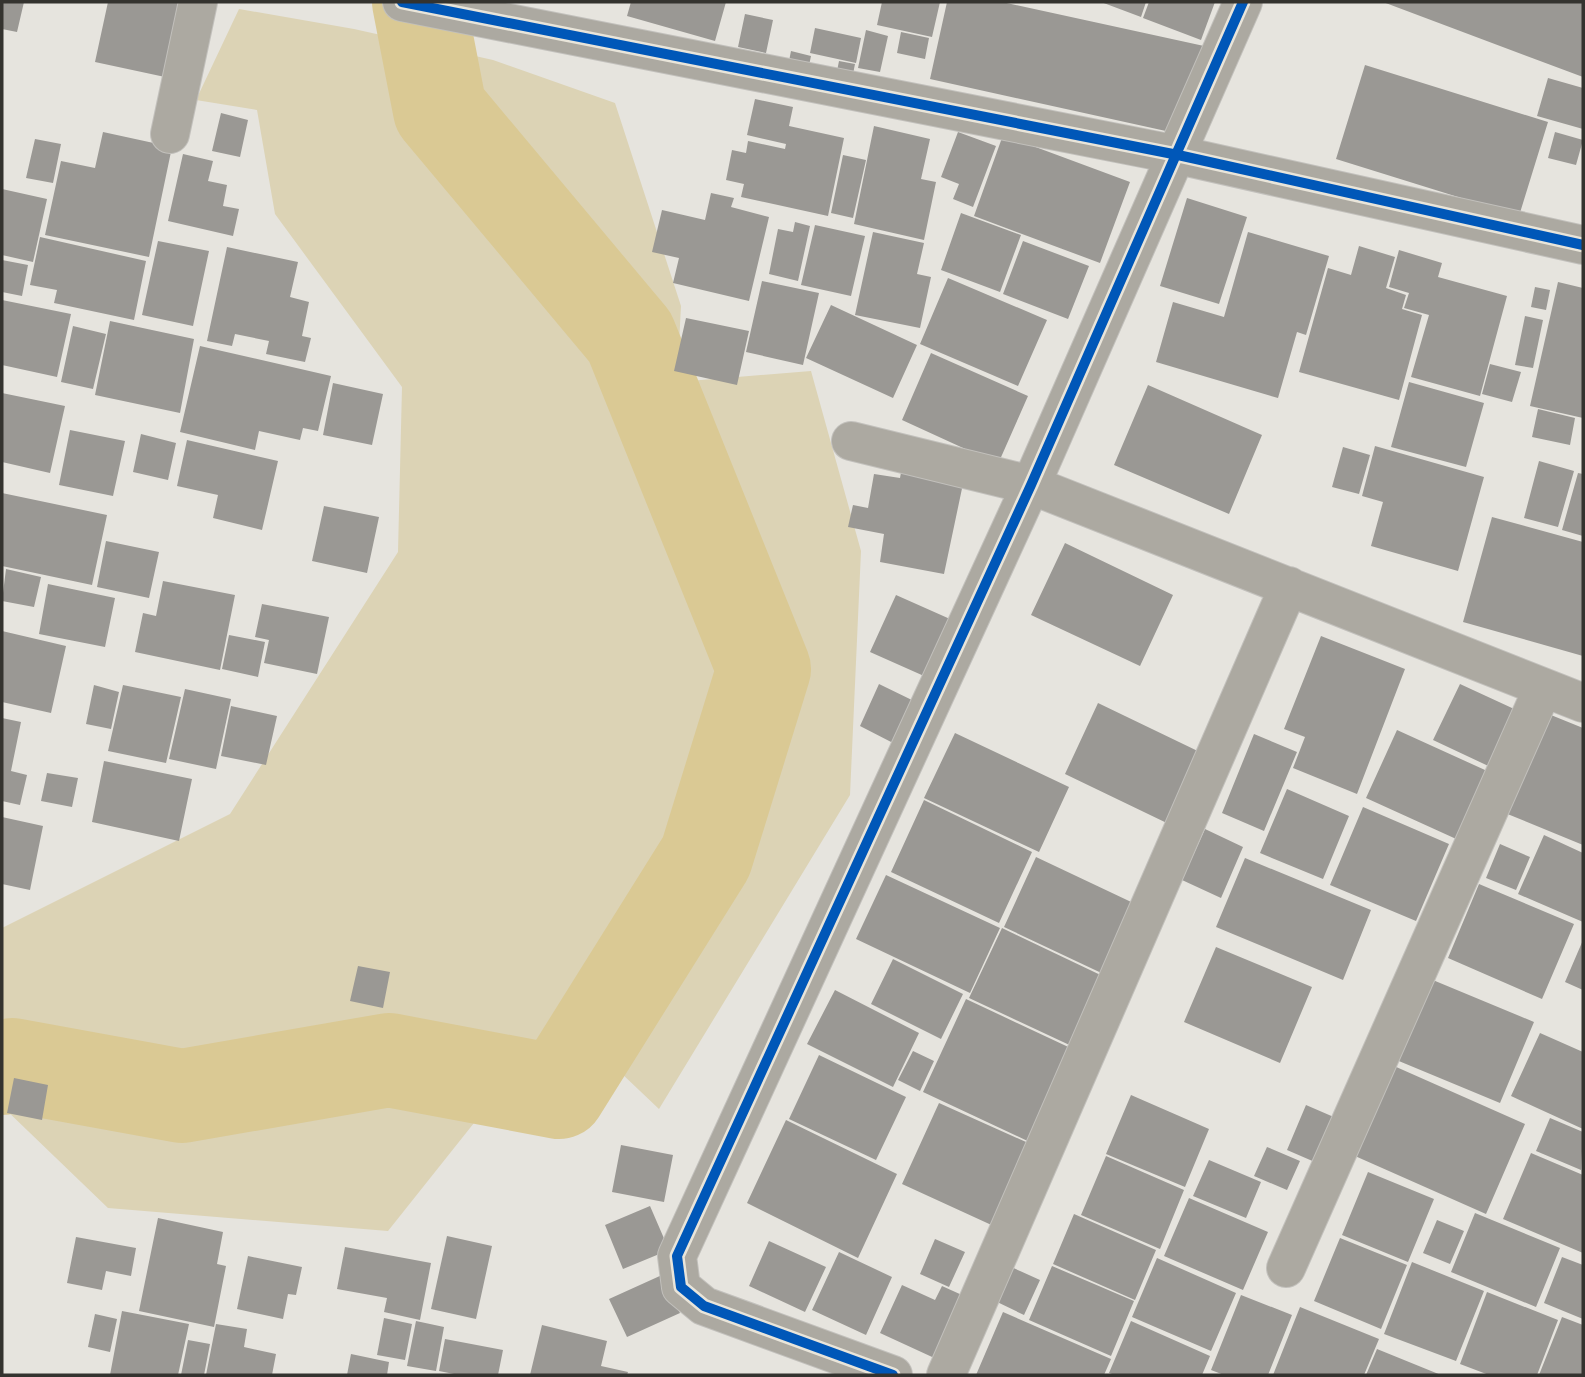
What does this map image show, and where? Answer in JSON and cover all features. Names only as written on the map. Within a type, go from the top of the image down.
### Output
[{"type":"street","points":[[170,134],[198,2]]},
{"type":"street","points":[[402,2],[1178,155],[1583,245]]},
{"type":"street","points":[[893,1375],[704,1306],[681,1287],[677,1256],[1031,485],[1243,2]]},
{"type":"street","points":[[851,441],[1031,485],[1583,703]]},
{"type":"street","points":[[946,1375],[1289,586]]},
{"type":"street","points":[[1286,1268],[1543,688]]},
{"type":"shaded area","points":[[239,9],[354,29],[493,60],[615,103],[681,306],[677,382],[811,371],[861,551],[850,795],[659,1109],[560,1015],[388,1231],[108,1208],[2,1106],[2,928],[230,814],[398,552],[402,387],[275,214],[257,110],[196,100]]},
{"type":"building","points":[[2,2],[24,2],[17,32],[2,29]]},
{"type":"building","points":[[108,2],[181,2],[165,77],[95,62]]},
{"type":"building","points":[[631,2],[726,2],[715,41],[627,16]]},
{"type":"building","points":[[882,2],[940,2],[932,37],[877,25]]},
{"type":"building","points":[[947,2],[1002,2],[1204,46],[1184,135],[930,79]]},
{"type":"building","points":[[1101,2],[1146,2],[1141,17]]},
{"type":"building","points":[[1149,2],[1215,2],[1201,40],[1143,18]]},
{"type":"building","points":[[1383,2],[1583,2],[1583,77]]},
{"type":"building","points":[[745,14],[773,20],[766,53],[738,47]]},
{"type":"building","points":[[815,28],[861,38],[856,63],[810,53]]},
{"type":"building","points":[[866,30],[888,36],[880,72],[858,68]]},
{"type":"building","points":[[901,32],[929,38],[925,59],[897,53]]},
{"type":"building","points":[[791,51],[811,56],[807,75],[787,71]]},
{"type":"building","points":[[839,61],[855,64],[852,79],[836,76]]},
{"type":"building","points":[[1365,65],[1548,122],[1519,216],[1336,159]]},
{"type":"building","points":[[1548,78],[1583,88],[1583,129],[1537,116]]},
{"type":"building","points":[[755,99],[793,107],[789,126],[844,138],[828,216],[741,197],[744,184],[726,180],[732,150],[746,153],[748,141],[785,149],[786,144],[747,135]]},
{"type":"building","points":[[221,113],[248,120],[240,157],[212,151]]},
{"type":"building","points":[[874,126],[930,139],[921,179],[936,182],[924,240],[854,224]]},
{"type":"building","points":[[103,132],[172,147],[149,257],[45,235],[61,161],[95,168]]},
{"type":"building","points":[[958,132],[996,146],[973,207],[953,199],[959,184],[941,177]]},
{"type":"building","points":[[1555,132],[1583,140],[1576,165],[1548,158]]},
{"type":"building","points":[[1003,135],[1130,182],[1100,263],[974,216]]},
{"type":"building","points":[[35,139],[61,144],[53,183],[26,178]]},
{"type":"building","points":[[183,154],[213,161],[208,181],[227,185],[223,206],[239,209],[233,236],[168,221]]},
{"type":"building","points":[[843,155],[866,160],[853,218],[831,213]]},
{"type":"building","points":[[2,189],[47,199],[33,262],[2,255]]},
{"type":"building","points":[[711,193],[734,198],[731,207],[769,217],[749,301],[673,283],[679,258],[652,252],[662,210],[705,220]]},
{"type":"building","points":[[1187,198],[1247,217],[1219,304],[1160,286]]},
{"type":"building","points":[[961,213],[1021,235],[1000,292],[941,270]]},
{"type":"building","points":[[795,222],[810,226],[798,281],[769,274],[778,229],[793,232]]},
{"type":"building","points":[[815,225],[865,236],[851,296],[801,285]]},
{"type":"building","points":[[873,232],[924,243],[917,274],[931,277],[920,328],[855,315]]},
{"type":"building","points":[[1248,232],[1329,256],[1306,335],[1297,332],[1278,398],[1156,362],[1173,302],[1224,317]]},
{"type":"building","points":[[40,237],[146,261],[134,320],[54,303],[57,290],[30,285]]},
{"type":"building","points":[[158,241],[209,251],[193,326],[142,315]]},
{"type":"building","points":[[1023,241],[1089,266],[1068,319],[1003,294]]},
{"type":"building","points":[[1359,246],[1395,257],[1386,288],[1406,295],[1402,309],[1422,315],[1399,400],[1299,372],[1328,268],[1351,275]]},
{"type":"building","points":[[227,247],[298,262],[290,297],[309,302],[302,336],[311,338],[305,362],[266,354],[269,341],[235,334],[232,346],[207,341]]},
{"type":"building","points":[[1399,250],[1442,263],[1438,277],[1507,296],[1480,396],[1411,377],[1429,315],[1404,308],[1409,293],[1389,287]]},
{"type":"building","points":[[2,260],[28,265],[22,296],[2,292]]},
{"type":"building","points":[[948,278],[1047,320],[1018,386],[920,344]]},
{"type":"building","points":[[762,281],[819,293],[803,365],[746,352]]},
{"type":"building","points":[[1558,282],[1583,288],[1583,418],[1530,406]]},
{"type":"building","points":[[1535,287],[1550,290],[1546,310],[1531,307]]},
{"type":"building","points":[[2,300],[71,314],[57,377],[2,365]]},
{"type":"building","points":[[831,305],[917,345],[893,398],[806,358]]},
{"type":"building","points":[[1525,316],[1543,320],[1533,368],[1515,365]]},
{"type":"building","points":[[686,318],[749,331],[737,385],[674,371]]},
{"type":"building","points":[[110,321],[194,339],[180,413],[95,395]]},
{"type":"building","points":[[73,326],[106,334],[93,389],[61,382]]},
{"type":"building","points":[[200,346],[331,376],[318,431],[303,428],[300,440],[259,431],[255,450],[180,432]]},
{"type":"building","points":[[931,353],[1028,396],[998,464],[902,420]]},
{"type":"building","points":[[1490,364],[1521,372],[1512,402],[1482,394]]},
{"type":"building","points":[[1409,382],[1484,403],[1466,467],[1391,447]]},
{"type":"building","points":[[333,383],[383,394],[372,445],[323,435]]},
{"type":"building","points":[[1148,385],[1262,435],[1229,514],[1114,465]]},
{"type":"building","points":[[2,393],[65,406],[50,473],[2,462]]},
{"type":"building","points":[[1538,409],[1575,418],[1570,445],[1532,437]]},
{"type":"building","points":[[70,430],[125,441],[113,496],[59,485]]},
{"type":"building","points":[[141,434],[176,443],[168,480],[133,472]]},
{"type":"building","points":[[187,440],[278,461],[262,530],[213,518],[218,495],[177,486]]},
{"type":"building","points":[[1375,446],[1484,477],[1458,571],[1371,546],[1383,502],[1362,496]]},
{"type":"building","points":[[1343,447],[1370,455],[1359,494],[1332,487]]},
{"type":"building","points":[[1539,461],[1574,471],[1558,527],[1524,518]]},
{"type":"building","points":[[902,467],[964,479],[944,574],[880,562],[884,534],[848,527],[853,505],[868,508],[874,474],[900,478]]},
{"type":"building","points":[[1578,473],[1583,474],[1583,536],[1562,530]]},
{"type":"building","points":[[2,493],[107,515],[92,585],[2,566]]},
{"type":"building","points":[[324,506],[379,517],[367,573],[312,561]]},
{"type":"building","points":[[1492,517],[1583,542],[1583,656],[1463,622]]},
{"type":"building","points":[[106,541],[159,552],[149,598],[97,587]]},
{"type":"building","points":[[1065,543],[1173,595],[1140,666],[1031,615]]},
{"type":"building","points":[[6,569],[41,577],[34,607],[2,601]]},
{"type":"building","points":[[163,581],[235,595],[220,670],[135,652],[143,613],[156,616]]},
{"type":"building","points":[[48,584],[115,598],[105,647],[39,634]]},
{"type":"building","points":[[896,595],[959,623],[933,680],[870,652]]},
{"type":"building","points":[[262,604],[329,617],[317,674],[264,663],[269,640],[255,637]]},
{"type":"building","points":[[2,631],[66,646],[51,713],[2,702]]},
{"type":"building","points":[[229,635],[265,642],[258,677],[222,669]]},
{"type":"building","points":[[1321,636],[1405,669],[1357,794],[1293,768],[1305,737],[1284,729]]},
{"type":"building","points":[[879,684],[916,702],[895,744],[860,726]]},
{"type":"building","points":[[1460,684],[1525,714],[1499,771],[1433,740]]},
{"type":"building","points":[[94,685],[119,692],[111,729],[86,724]]},
{"type":"building","points":[[123,685],[181,697],[166,763],[108,751]]},
{"type":"building","points":[[185,689],[231,699],[216,769],[169,759]]},
{"type":"building","points":[[1098,703],[1206,755],[1173,826],[1065,774]]},
{"type":"building","points":[[231,706],[277,716],[266,765],[221,756]]},
{"type":"building","points":[[1546,713],[1583,728],[1583,845],[1505,813]]},
{"type":"building","points":[[2,718],[21,722],[11,771],[27,775],[20,805],[2,801]]},
{"type":"building","points":[[1397,730],[1496,775],[1465,843],[1366,798]]},
{"type":"building","points":[[955,733],[1069,787],[1039,852],[924,798]]},
{"type":"building","points":[[1254,734],[1297,752],[1264,831],[1222,813]]},
{"type":"building","points":[[104,761],[192,779],[179,841],[92,822]]},
{"type":"building","points":[[47,773],[78,778],[72,807],[41,801]]},
{"type":"building","points":[[1287,789],[1349,816],[1323,879],[1260,853]]},
{"type":"building","points":[[924,800],[1032,852],[999,923],[891,872]]},
{"type":"building","points":[[1363,807],[1449,844],[1416,921],[1330,885]]},
{"type":"building","points":[[2,817],[43,826],[30,890],[2,884]]},
{"type":"building","points":[[1205,829],[1243,847],[1221,898],[1182,880]]},
{"type":"building","points":[[1544,835],[1583,853],[1583,922],[1518,894]]},
{"type":"building","points":[[1500,844],[1530,857],[1516,890],[1486,878]]},
{"type":"building","points":[[1036,857],[1146,909],[1112,978],[1004,927]]},
{"type":"building","points":[[1245,858],[1371,910],[1343,980],[1216,927]]},
{"type":"building","points":[[886,875],[1000,928],[970,993],[856,939]]},
{"type":"building","points":[[1479,884],[1574,924],[1542,999],[1448,958]]},
{"type":"building","points":[[1002,928],[1111,980],[1078,1049],[969,998]]},
{"type":"building","points":[[1583,940],[1583,990],[1565,982]]},
{"type":"building","points":[[1216,947],[1312,987],[1280,1063],[1184,1022]]},
{"type":"building","points":[[893,959],[963,994],[941,1039],[871,1004]]},
{"type":"building","points":[[358,966],[390,972],[383,1008],[350,1001]]},
{"type":"building","points":[[1428,978],[1534,1022],[1500,1103],[1394,1059]]},
{"type":"building","points":[[835,990],[919,1033],[893,1087],[807,1044]]},
{"type":"building","points":[[966,999],[1079,1052],[1036,1145],[923,1092]]},
{"type":"building","points":[[1540,1033],[1583,1052],[1583,1129],[1511,1096]]},
{"type":"building","points":[[913,1051],[934,1061],[920,1091],[898,1080]]},
{"type":"building","points":[[819,1055],[906,1097],[876,1160],[789,1119]]},
{"type":"building","points":[[1394,1066],[1525,1124],[1486,1214],[1355,1156]]},
{"type":"building","points":[[14,1078],[48,1085],[42,1120],[7,1113]]},
{"type":"building","points":[[1131,1095],[1209,1129],[1185,1187],[1106,1154]]},
{"type":"building","points":[[939,1103],[1035,1146],[998,1228],[902,1184]]},
{"type":"building","points":[[1306,1105],[1343,1121],[1324,1166],[1287,1150]]},
{"type":"building","points":[[1550,1118],[1583,1132],[1581,1170],[1536,1151]]},
{"type":"building","points":[[786,1120],[897,1174],[858,1258],[747,1203]]},
{"type":"building","points":[[621,1145],[673,1155],[664,1202],[612,1192]]},
{"type":"building","points":[[1267,1147],[1300,1161],[1287,1190],[1254,1176]]},
{"type":"building","points":[[1531,1153],[1583,1175],[1583,1253],[1503,1219]]},
{"type":"building","points":[[1106,1156],[1184,1190],[1160,1249],[1081,1215]]},
{"type":"building","points":[[1209,1160],[1261,1182],[1246,1218],[1193,1196]]},
{"type":"building","points":[[1368,1172],[1434,1199],[1408,1262],[1342,1235]]},
{"type":"building","points":[[1189,1198],[1268,1232],[1243,1290],[1164,1256]]},
{"type":"building","points":[[650,1206],[669,1250],[623,1269],[605,1225]]},
{"type":"building","points":[[1475,1213],[1560,1248],[1536,1307],[1451,1272]]},
{"type":"building","points":[[1074,1214],[1156,1250],[1135,1300],[1053,1264]]},
{"type":"building","points":[[158,1218],[223,1232],[217,1264],[226,1266],[214,1327],[139,1311]]},
{"type":"building","points":[[1437,1220],[1464,1231],[1450,1264],[1423,1253]]},
{"type":"building","points":[[447,1236],[492,1246],[476,1319],[431,1309]]},
{"type":"building","points":[[76,1237],[136,1248],[131,1276],[106,1271],[102,1290],[67,1283]]},
{"type":"building","points":[[1340,1238],[1407,1265],[1381,1329],[1314,1301]]},
{"type":"building","points":[[935,1239],[965,1252],[949,1287],[920,1274]]},
{"type":"building","points":[[769,1241],[826,1267],[805,1312],[749,1286]]},
{"type":"building","points":[[345,1247],[431,1263],[420,1320],[384,1312],[387,1298],[337,1289]]},
{"type":"building","points":[[839,1252],[892,1277],[866,1335],[812,1310]]},
{"type":"building","points":[[248,1256],[302,1267],[296,1295],[288,1294],[283,1319],[237,1309]]},
{"type":"building","points":[[1562,1257],[1583,1265],[1583,1319],[1544,1303]]},
{"type":"building","points":[[1157,1258],[1236,1293],[1211,1351],[1132,1317]]},
{"type":"building","points":[[1412,1262],[1484,1291],[1456,1361],[1384,1334]]},
{"type":"building","points":[[1009,1266],[1040,1280],[1024,1315],[993,1300]]},
{"type":"building","points":[[1052,1266],[1134,1301],[1111,1356],[1029,1320]]},
{"type":"building","points":[[662,1275],[680,1313],[627,1337],[609,1299]]},
{"type":"building","points":[[902,1285],[935,1300],[942,1286],[973,1300],[943,1362],[880,1333]]},
{"type":"building","points":[[1487,1292],[1558,1320],[1537,1375],[1489,1375],[1460,1364]]},
{"type":"building","points":[[1241,1295],[1292,1315],[1268,1375],[1224,1375],[1211,1370]]},
{"type":"building","points":[[1300,1307],[1379,1339],[1364,1375],[1273,1375]]},
{"type":"building","points":[[122,1311],[189,1324],[178,1375],[110,1375]]},
{"type":"building","points":[[1003,1312],[1111,1359],[1104,1375],[976,1375]]},
{"type":"building","points":[[95,1314],[117,1319],[110,1352],[88,1347]]},
{"type":"building","points":[[1562,1317],[1583,1325],[1583,1375],[1539,1375]]},
{"type":"building","points":[[384,1318],[412,1324],[405,1360],[377,1355]]},
{"type":"building","points":[[416,1321],[444,1327],[436,1371],[407,1366]]},
{"type":"building","points":[[1131,1321],[1210,1356],[1202,1375],[1109,1373]]},
{"type":"building","points":[[216,1324],[247,1329],[244,1347],[276,1354],[272,1375],[206,1375]]},
{"type":"building","points":[[542,1325],[607,1341],[601,1366],[628,1372],[627,1375],[530,1375]]},
{"type":"building","points":[[445,1339],[503,1350],[498,1375],[459,1375],[439,1371]]},
{"type":"building","points":[[188,1340],[210,1344],[204,1375],[181,1375]]},
{"type":"building","points":[[1377,1349],[1441,1375],[1366,1375]]},
{"type":"building","points":[[351,1354],[389,1362],[387,1375],[347,1375]]},
{"type":"waterway","points":[[2,1068],[12,1065],[182,1096],[389,1060],[559,1092],[706,857],[764,669],[630,337],[440,110],[419,2]]},
{"type":"cycle path","points":[[402,2],[1178,155],[1583,245]]},
{"type":"cycle path","points":[[893,1375],[704,1306],[681,1287],[677,1256],[1031,485],[1243,2]]}]
